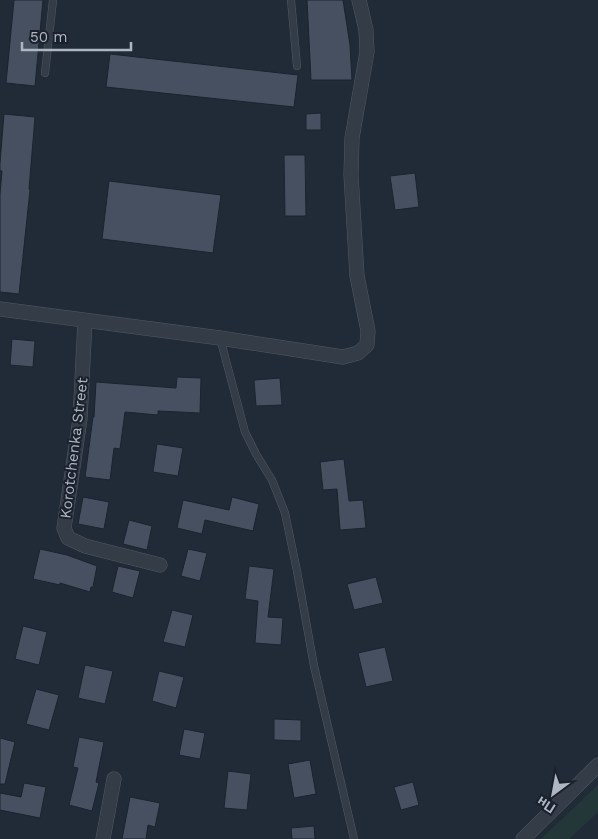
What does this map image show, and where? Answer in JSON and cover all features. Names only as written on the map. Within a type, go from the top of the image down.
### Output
[{"type":"street","points":[[0,310],[220,338],[343,357],[358,353],[367,345],[368,331],[357,276],[351,176],[352,138],[367,52],[366,30],[359,0]]},
{"type":"street","name":"Korotchenka Street","points":[[86,321],[80,419],[64,528],[68,538],[86,546],[160,565]]},
{"type":"street","points":[[522,839],[598,765]]},
{"type":"street","points":[[102,839],[114,779]]},
{"type":"lane","points":[[45,72],[53,0]]},
{"type":"lane","points":[[291,0],[297,66]]},
{"type":"lane","points":[[220,338],[245,432],[272,480],[285,513],[314,666],[354,839]]},
{"type":"green space","points":[[598,785],[598,812],[569,839],[541,839]]},
{"type":"building","points":[[14,0],[43,0],[35,86],[6,83]]},
{"type":"building","points":[[307,0],[343,0],[350,45],[352,80],[311,80]]},
{"type":"building","points":[[110,54],[298,75],[294,107],[106,87]]},
{"type":"building","points":[[321,113],[321,130],[306,130],[306,114]]},
{"type":"building","points":[[4,114],[35,117],[30,190],[19,294],[0,292],[0,194],[2,171],[0,171],[0,163]]},
{"type":"building","points":[[284,155],[305,155],[306,216],[285,216]]},
{"type":"building","points":[[415,173],[419,207],[395,210],[390,176]]},
{"type":"building","points":[[109,181],[221,195],[213,253],[102,239]]},
{"type":"building","points":[[12,339],[35,341],[33,367],[10,365]]},
{"type":"building","points":[[177,377],[201,378],[200,413],[158,411],[158,415],[125,412],[120,449],[114,448],[110,480],[85,477],[94,417],[96,382],[176,388]]},
{"type":"building","points":[[280,378],[282,405],[256,406],[254,380]]},
{"type":"building","points":[[157,444],[183,448],[178,476],[153,472]]},
{"type":"building","points":[[344,459],[349,501],[363,500],[366,528],[340,530],[337,489],[323,490],[320,462]]},
{"type":"building","points":[[83,497],[109,502],[104,529],[78,524]]},
{"type":"building","points":[[232,497],[259,504],[253,531],[205,520],[202,534],[177,528],[183,500],[229,510]]},
{"type":"building","points":[[129,520],[152,526],[147,550],[123,544]]},
{"type":"building","points":[[40,549],[67,555],[97,566],[93,587],[91,587],[90,592],[60,583],[60,585],[33,579]]},
{"type":"building","points":[[188,549],[207,553],[200,581],[181,576]]},
{"type":"building","points":[[118,566],[140,571],[133,598],[112,592]]},
{"type":"building","points":[[249,566],[274,569],[268,617],[283,618],[281,645],[255,643],[258,601],[245,599]]},
{"type":"building","points":[[376,577],[383,603],[354,610],[347,584]]},
{"type":"building","points":[[172,610],[193,615],[185,647],[163,642]]},
{"type":"building","points":[[23,626],[47,632],[39,665],[15,659]]},
{"type":"building","points":[[385,647],[393,681],[366,687],[358,653]]},
{"type":"building","points":[[85,665],[113,671],[105,704],[78,698]]},
{"type":"building","points":[[159,671],[184,677],[176,708],[152,701]]},
{"type":"building","points":[[36,689],[59,695],[49,730],[26,724]]},
{"type":"building","points":[[274,719],[301,720],[301,741],[274,740]]},
{"type":"building","points":[[184,729],[205,733],[200,759],[179,755]]},
{"type":"building","points":[[79,737],[104,742],[96,782],[99,783],[92,811],[69,805],[78,768],[73,767]]},
{"type":"building","points":[[0,738],[15,742],[5,784],[0,784]]},
{"type":"building","points":[[310,760],[316,794],[294,798],[288,764]]},
{"type":"building","points":[[228,771],[251,774],[247,810],[224,808]]},
{"type":"building","points":[[413,782],[419,805],[401,810],[394,787]]},
{"type":"building","points":[[24,783],[46,787],[40,818],[0,810],[0,793],[21,797]]},
{"type":"building","points":[[130,797],[160,803],[155,827],[148,825],[146,839],[122,839]]},
{"type":"building","points":[[314,826],[315,839],[292,839],[291,828]]}]
